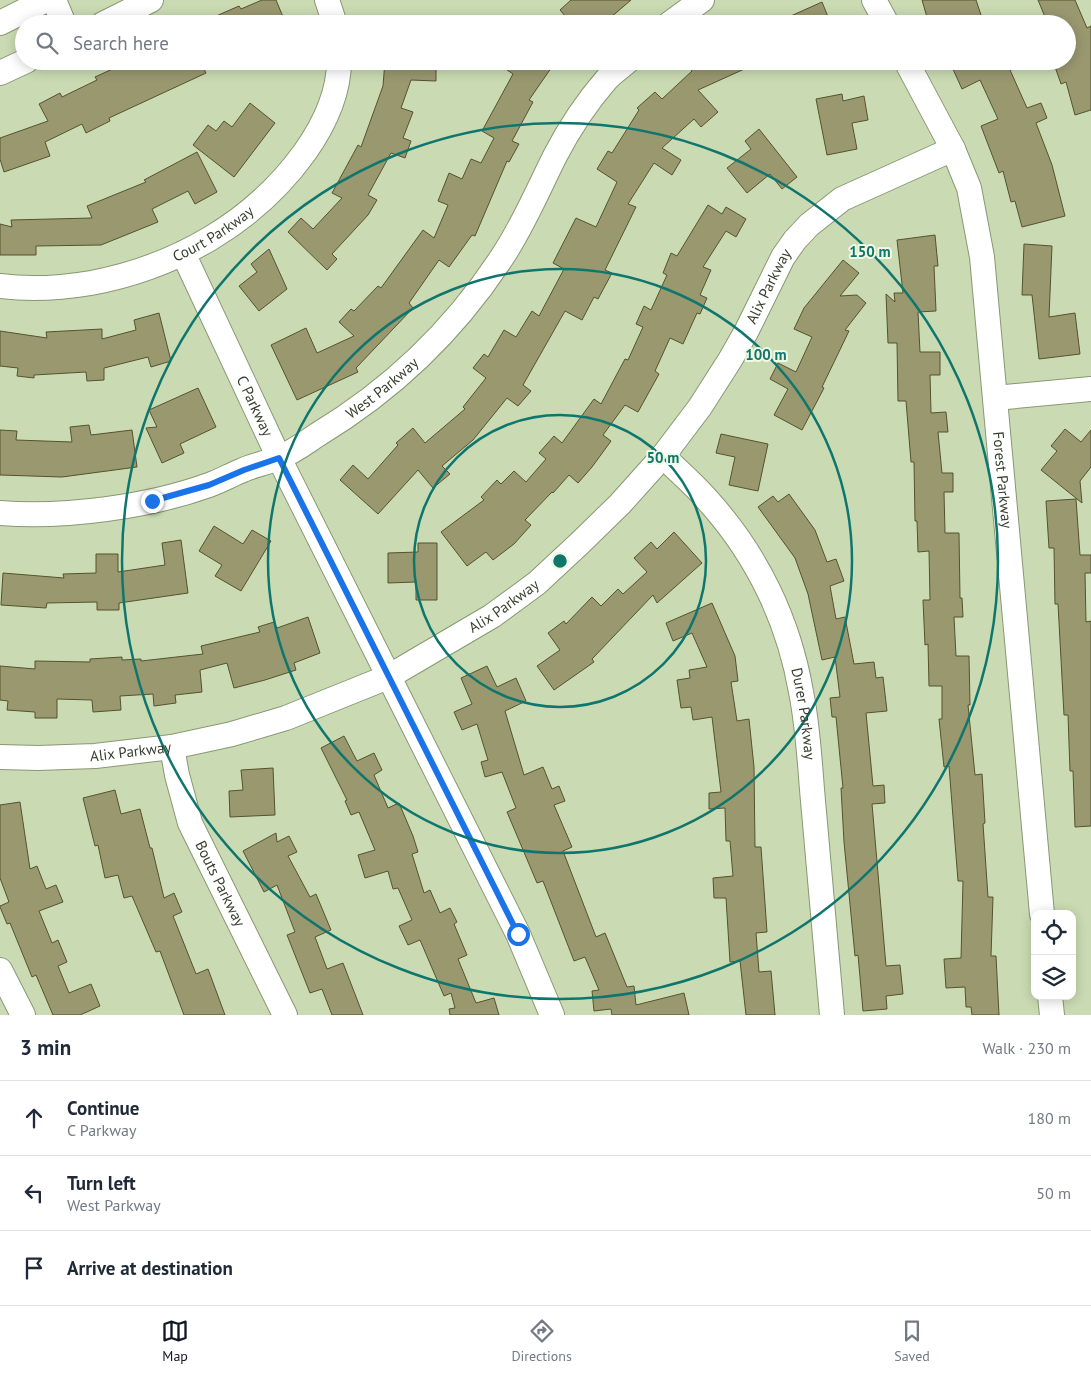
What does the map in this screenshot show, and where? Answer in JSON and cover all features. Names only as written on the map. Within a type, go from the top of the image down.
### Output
[{"type":"street","points":[[16,15],[46,0]]},
{"type":"street","points":[[54,0],[60,15]]},
{"type":"street","points":[[121,15],[150,0]]},
{"type":"street","points":[[327,0],[332,15]]},
{"type":"street","points":[[681,15],[702,0]]},
{"type":"street","points":[[874,0],[882,15]]},
{"type":"street","points":[[0,23],[15,16]]},
{"type":"street","points":[[0,74],[15,66]]},
{"type":"street","name":"Court Parkway","points":[[0,286],[28,288],[75,286],[121,277],[165,262],[207,241],[246,214],[269,194],[295,165],[328,115],[335,94],[338,70]]},
{"type":"street","name":"West Parkway","points":[[0,513],[33,514],[92,511],[152,501],[209,485],[279,458],[358,409],[391,384],[434,343],[455,321],[491,274],[508,249],[536,197],[555,156],[582,111],[608,78],[617,70]]},
{"type":"street","name":"Forest Parkway","points":[[911,70],[952,149],[969,188],[982,257],[1042,910]]},
{"type":"street","name":"Alix Parkway","points":[[0,757],[95,756],[172,746],[232,734],[286,718],[388,677],[492,616],[537,583],[620,504],[663,456],[700,407],[730,360],[783,257],[809,225],[842,199],[952,149]]},
{"type":"street","name":"C Parkway","points":[[183,253],[279,458],[518,934],[552,1015]]},
{"type":"street","points":[[995,398],[1091,389]]},
{"type":"street","name":"Durer Parkway","points":[[663,456],[694,484],[729,525],[758,569],[790,642],[800,685],[805,720],[832,1015]]},
{"type":"street","name":"Bouts Parkway","points":[[172,746],[179,783],[190,823],[285,1015]]},
{"type":"street","points":[[0,970],[23,1015]]},
{"type":"street","points":[[1050,1000],[1052,1015]]},
{"type":"building","points":[[262,0],[276,0],[282,15],[218,15],[239,6],[241,9]]},
{"type":"building","points":[[571,0],[631,0],[614,15],[564,15],[560,10]]},
{"type":"building","points":[[922,0],[976,0],[981,15],[926,15]]},
{"type":"building","points":[[1038,0],[1075,0],[1087,28],[1091,26],[1091,110],[1075,115],[1066,82],[1061,84],[1056,70],[1076,70],[1076,15],[1044,15]]},
{"type":"building","points":[[822,2],[827,15],[793,15]]},
{"type":"building","points":[[110,70],[204,70],[206,73],[109,118],[110,121],[86,133],[82,124],[45,142],[50,156],[4,172],[0,159],[0,138],[48,121],[39,104],[60,93],[62,97],[97,80],[95,77]]},
{"type":"building","points":[[384,70],[436,70],[436,81],[411,80],[401,108],[413,112],[403,138],[411,141],[405,158],[391,153],[368,195],[377,200],[368,215],[332,254],[337,259],[327,270],[288,232],[301,218],[313,229],[342,198],[332,193],[358,145],[361,147],[383,86]]},
{"type":"building","points":[[507,70],[550,70],[529,100],[533,102],[512,141],[519,144],[509,162],[507,161],[475,236],[472,235],[449,267],[439,260],[409,303],[413,308],[356,368],[358,372],[297,400],[271,345],[306,328],[317,353],[354,336],[339,322],[351,309],[354,311],[378,286],[381,288],[423,230],[434,238],[448,205],[438,201],[449,173],[462,179],[471,159],[481,163],[494,138],[482,131],[513,74]]},
{"type":"building","points":[[742,70],[698,90],[718,112],[701,127],[694,119],[662,148],[681,160],[672,175],[654,163],[628,204],[636,207],[605,270],[612,273],[598,299],[594,297],[582,320],[565,311],[523,385],[531,391],[518,406],[507,398],[473,440],[442,466],[450,474],[433,488],[418,470],[378,514],[340,480],[353,465],[368,479],[398,445],[396,443],[413,428],[425,443],[465,409],[463,407],[486,378],[473,368],[484,354],[488,357],[504,330],[516,337],[532,311],[539,316],[564,269],[553,263],[576,218],[596,227],[617,182],[597,169],[608,151],[612,153],[639,110],[637,108],[655,92],[662,99],[692,71]]},
{"type":"building","points":[[953,70],[1010,70],[1027,108],[1041,103],[1047,118],[1036,123],[1052,165],[1065,216],[1022,227],[1015,201],[1011,202],[1003,171],[999,173],[981,126],[998,119],[980,80],[962,89]]},
{"type":"building","points":[[842,94],[843,101],[864,96],[868,120],[852,123],[857,149],[827,155],[816,99]]},
{"type":"building","points":[[250,103],[275,123],[234,177],[193,145],[208,125],[216,131],[224,121],[232,127]]},
{"type":"building","points":[[759,129],[797,177],[782,189],[770,174],[747,193],[727,168],[751,149],[745,141]]},
{"type":"building","points":[[197,152],[217,192],[195,204],[188,191],[152,209],[158,222],[101,245],[36,246],[36,255],[0,255],[0,224],[12,227],[11,220],[92,218],[87,206],[146,182],[144,180]]},
{"type":"building","points":[[708,205],[722,214],[726,207],[746,219],[736,237],[726,231],[703,267],[711,270],[700,295],[707,298],[700,314],[697,313],[683,344],[670,338],[655,371],[659,374],[638,412],[625,405],[603,435],[611,441],[592,467],[578,483],[569,475],[525,520],[531,525],[514,544],[493,560],[486,552],[467,566],[441,532],[484,500],[481,497],[497,480],[501,484],[514,471],[526,482],[546,459],[539,453],[554,436],[562,443],[594,399],[601,404],[625,359],[628,360],[643,327],[636,324],[644,306],[651,310],[667,275],[663,273],[671,253],[677,256]]},
{"type":"building","points":[[935,235],[938,266],[934,266],[936,311],[918,312],[920,352],[940,352],[940,375],[930,375],[931,413],[946,412],[948,432],[938,432],[942,473],[953,473],[953,492],[944,492],[945,533],[959,533],[960,598],[962,598],[963,617],[954,617],[956,656],[969,656],[970,705],[968,705],[975,775],[982,774],[988,897],[993,897],[991,956],[996,956],[999,1015],[972,1015],[971,1007],[966,1007],[965,987],[946,988],[944,959],[961,958],[963,881],[958,881],[949,766],[944,767],[939,719],[942,719],[942,686],[929,686],[928,644],[925,645],[923,600],[930,600],[929,551],[918,552],[917,521],[915,521],[914,462],[911,462],[906,401],[898,401],[897,343],[888,343],[886,294],[895,302],[894,293],[903,293],[897,240]]},
{"type":"building","points":[[1024,244],[1052,246],[1049,317],[1075,313],[1080,354],[1039,359],[1032,295],[1022,295]]},
{"type":"building","points":[[269,249],[287,289],[259,311],[239,286],[257,272],[251,264]]},
{"type":"building","points":[[843,260],[859,273],[840,296],[857,295],[866,303],[845,330],[849,331],[822,387],[824,388],[802,430],[774,415],[788,389],[770,379],[778,363],[796,372],[812,337],[794,329],[804,308]]},
{"type":"building","points":[[159,313],[171,361],[151,367],[148,357],[104,368],[104,380],[87,381],[86,372],[34,375],[34,378],[17,376],[18,368],[0,366],[0,331],[47,338],[46,332],[102,329],[102,339],[136,330],[134,320]]},
{"type":"building","points":[[198,388],[216,427],[180,444],[184,453],[162,463],[146,428],[157,427],[149,410]]},
{"type":"building","points":[[89,425],[91,435],[132,430],[137,467],[62,477],[0,475],[0,430],[17,431],[16,440],[72,442],[70,427]]},
{"type":"building","points":[[1065,429],[1081,442],[1091,430],[1091,467],[1080,481],[1082,503],[1041,470],[1057,451],[1051,446]]},
{"type":"building","points":[[721,434],[768,444],[758,491],[729,485],[735,457],[716,453]]},
{"type":"building","points":[[789,494],[815,530],[827,562],[836,559],[844,581],[830,586],[836,619],[845,617],[854,664],[874,662],[876,678],[883,677],[887,711],[866,713],[873,786],[884,785],[885,803],[872,804],[886,966],[900,965],[903,994],[886,996],[887,1009],[863,1011],[858,955],[855,956],[844,842],[841,788],[843,788],[836,717],[832,717],[830,698],[840,697],[835,657],[822,660],[808,594],[795,558],[758,507],[773,496],[778,502]]},
{"type":"building","points":[[1076,499],[1080,555],[1091,555],[1091,573],[1085,573],[1086,622],[1091,621],[1091,826],[1075,827],[1068,715],[1064,715],[1058,604],[1055,604],[1054,548],[1049,548],[1046,501]]},
{"type":"building","points":[[214,526],[243,544],[252,530],[271,541],[241,591],[215,576],[222,565],[199,551]]},
{"type":"building","points":[[674,532],[702,563],[657,603],[653,595],[592,659],[594,662],[554,690],[537,666],[560,650],[548,633],[564,621],[566,624],[592,597],[601,606],[618,589],[623,594],[647,572],[634,558],[651,542],[657,549]]},
{"type":"building","points":[[181,540],[188,593],[119,603],[119,610],[97,610],[97,602],[47,603],[46,608],[1,605],[3,573],[64,578],[63,574],[96,573],[96,554],[118,554],[118,572],[165,565],[162,543]]},
{"type":"building","points":[[418,543],[437,543],[437,600],[416,600],[416,582],[388,583],[388,553],[418,552]]},
{"type":"building","points":[[712,603],[735,656],[738,681],[731,682],[737,721],[749,719],[754,767],[755,847],[761,847],[767,932],[756,933],[759,972],[771,971],[775,1015],[746,1015],[740,961],[730,962],[726,898],[714,898],[713,878],[733,876],[730,841],[726,841],[725,808],[709,809],[709,793],[721,792],[712,717],[693,720],[691,707],[681,708],[677,680],[690,678],[689,670],[707,667],[692,633],[673,641],[666,623]]},
{"type":"building","points":[[308,617],[320,653],[294,663],[296,670],[265,680],[234,688],[227,663],[200,670],[202,692],[175,695],[176,703],[154,706],[153,694],[120,696],[121,710],[93,712],[92,700],[57,699],[57,718],[35,718],[35,712],[7,710],[8,701],[0,700],[0,666],[35,669],[35,661],[90,662],[90,659],[122,657],[122,660],[141,659],[141,661],[203,654],[201,646],[260,632],[258,627],[274,622],[277,628]]},
{"type":"building","points":[[487,666],[497,687],[516,678],[526,701],[505,711],[524,775],[543,767],[552,789],[559,786],[565,801],[554,805],[572,847],[563,851],[596,937],[605,933],[627,987],[634,986],[636,1005],[684,993],[689,1015],[612,1015],[611,1009],[594,1011],[592,991],[599,990],[585,957],[574,961],[543,881],[537,883],[507,812],[516,808],[502,772],[485,777],[481,762],[488,760],[477,724],[462,730],[454,712],[472,704],[461,678]]},
{"type":"building","points":[[344,736],[357,761],[374,753],[382,770],[374,775],[388,808],[399,803],[413,836],[418,852],[412,854],[424,893],[430,890],[440,913],[450,908],[457,922],[454,924],[467,955],[458,959],[476,1003],[494,998],[499,1015],[450,1015],[449,1009],[455,1008],[451,993],[444,996],[420,940],[408,945],[399,926],[412,920],[398,888],[393,889],[388,871],[365,878],[358,855],[375,850],[359,812],[351,815],[345,801],[347,800],[321,748]]},
{"type":"building","points":[[273,768],[275,815],[230,817],[229,791],[243,790],[241,770]]},
{"type":"building","points":[[115,790],[121,814],[140,809],[164,898],[174,893],[182,912],[173,916],[196,974],[208,969],[225,1015],[184,1015],[160,951],[156,952],[132,896],[124,898],[118,875],[105,878],[98,845],[95,846],[83,798]]},
{"type":"building","points":[[20,802],[30,869],[37,866],[46,889],[56,885],[63,902],[39,911],[52,943],[58,940],[67,962],[58,966],[69,993],[91,984],[100,1006],[80,1015],[53,1015],[36,975],[32,977],[10,923],[7,924],[0,907],[9,902],[0,878],[0,805]]},
{"type":"building","points":[[276,833],[277,842],[289,836],[297,852],[288,856],[310,897],[316,894],[331,930],[315,937],[327,969],[343,963],[363,1015],[332,1015],[322,989],[310,993],[287,935],[295,932],[277,885],[264,892],[243,851]]},
{"type":"route","points":[[152,501],[209,485],[279,458],[518,934]]}]
